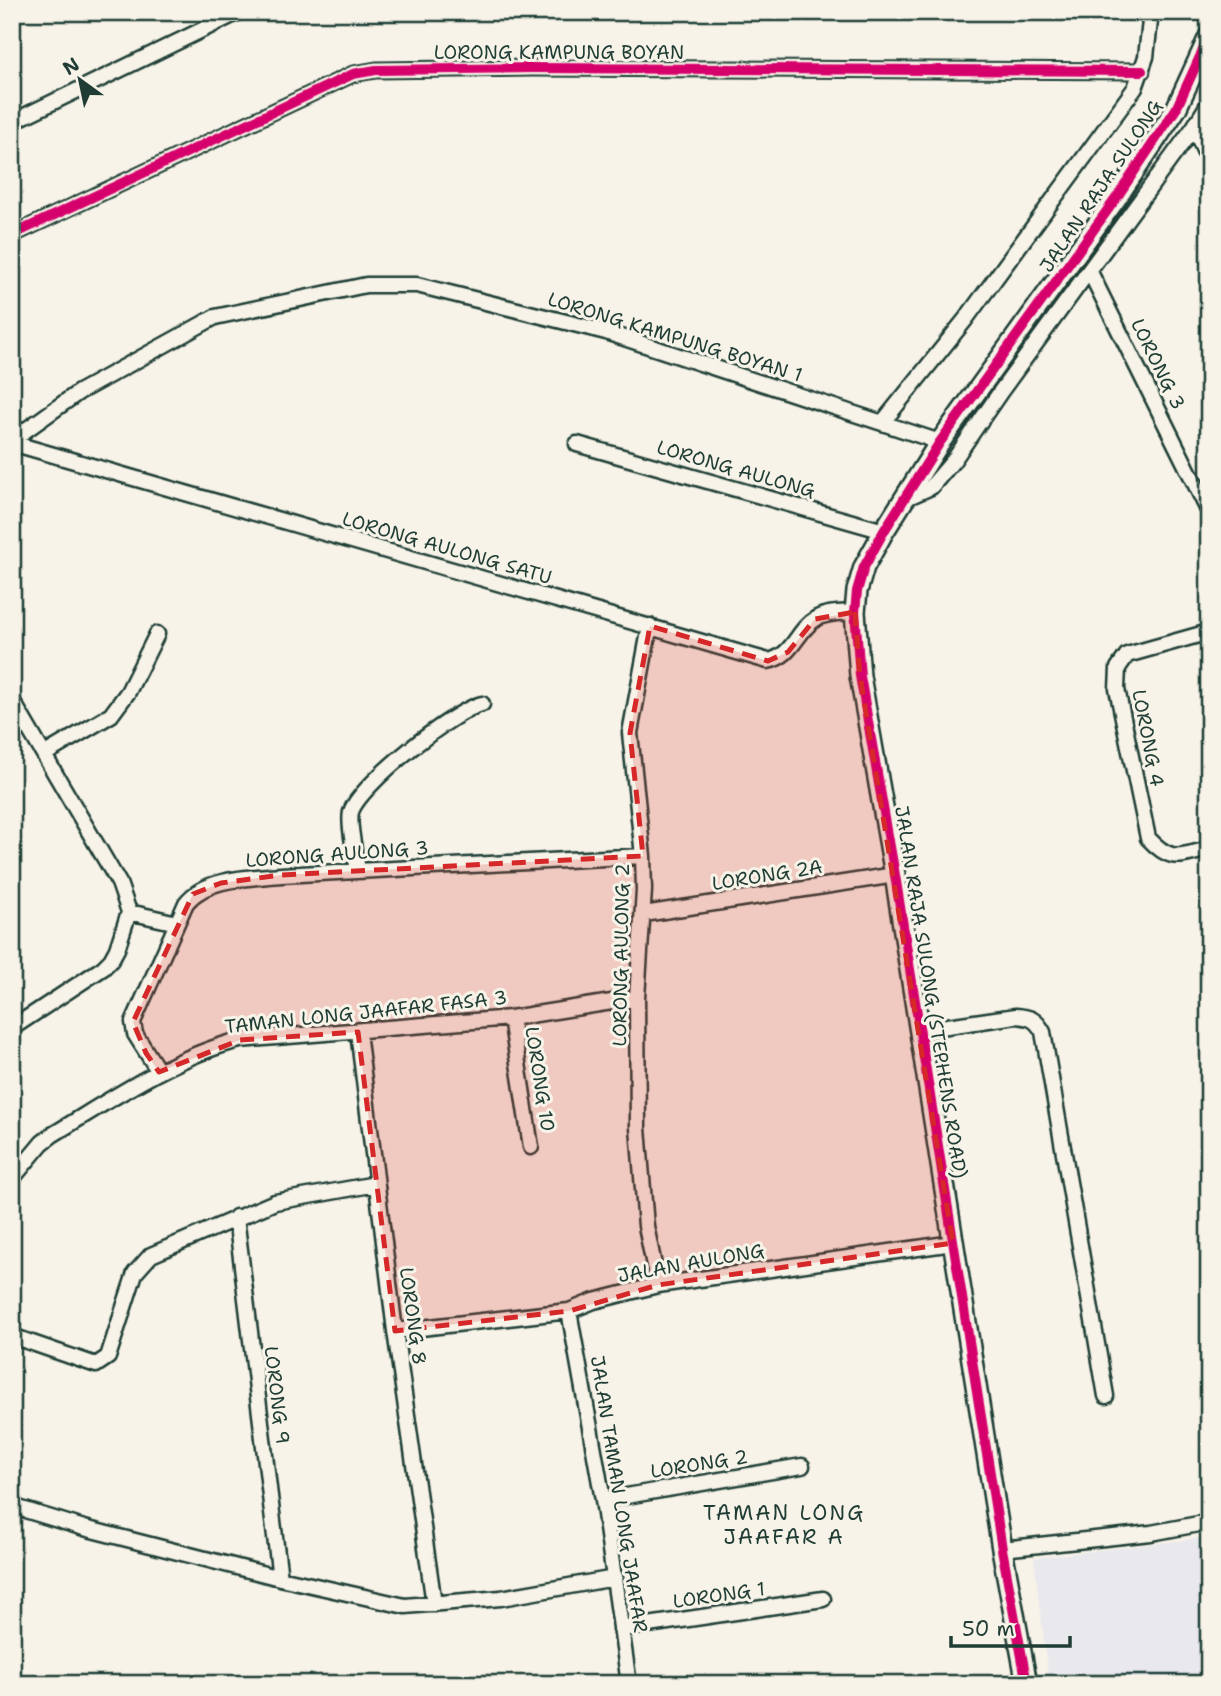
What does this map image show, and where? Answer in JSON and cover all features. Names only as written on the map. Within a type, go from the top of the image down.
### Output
[{"type":"street","points":[[12,122],[239,12]]},
{"type":"street","points":[[883,422],[965,320],[1135,88],[1150,40],[1151,12]]},
{"type":"street","name":"JALAN RAJA SULONG","points":[[1011,347],[1176,109],[1209,37]]},
{"type":"street","name":"LORONG KAMPUNG BOYAN","points":[[12,235],[353,74],[376,70],[532,68],[1142,71]]},
{"type":"street","points":[[906,498],[931,487],[953,461],[1209,103]]},
{"type":"street","points":[[1194,127],[1209,162]]},
{"type":"street","name":"LORONG 3","points":[[1090,272],[1209,512]]},
{"type":"street","name":"LORONG KAMPUNG BOYAN 1","points":[[12,441],[79,392],[215,317],[366,285],[417,285],[606,332],[940,443]]},
{"type":"street","name":"JALAN RAJA SULONG (STEPHENS ROAD)","points":[[1011,347],[940,443],[884,531],[864,567],[857,591],[855,612],[860,676],[895,875],[1002,1549],[1027,1684]]},
{"type":"street","name":"LORONG AULONG SATU","points":[[12,441],[768,661],[778,659],[788,652],[804,629],[815,619],[829,614],[855,612]]},
{"type":"street","name":"LORONG AULONG","points":[[577,444],[884,531]]},
{"type":"street","name":"LORONG AULONG 2","points":[[650,626],[630,733],[643,856],[644,914],[637,998],[638,1128],[646,1226],[658,1285]]},
{"type":"street","name":"LORONG 4","points":[[1209,632],[1127,655],[1118,668],[1117,689],[1148,838],[1161,852],[1178,856],[1209,849]]},
{"type":"street","points":[[45,754],[110,715],[128,692],[157,634]]},
{"type":"street","points":[[12,700],[120,883],[128,912],[117,949],[103,968],[12,1028]]},
{"type":"street","points":[[358,871],[350,815],[355,804],[379,778],[428,735],[470,707],[482,704]]},
{"type":"street","name":"LORONG AULONG 3","points":[[159,1072],[135,1034],[133,1022],[186,903],[193,894],[222,883],[281,875],[643,856]]},
{"type":"street","name":"LORONG 2A","points":[[644,914],[895,875]]},
{"type":"street","points":[[128,912],[177,923]]},
{"type":"street","name":"TAMAN LONG JAAFAR FASA 3","points":[[12,1179],[52,1135],[159,1072],[220,1045],[240,1040],[511,1018],[637,998]]},
{"type":"street","points":[[920,1030],[1016,1016],[1028,1017],[1037,1022],[1042,1031],[1106,1396]]},
{"type":"street","name":"LORONG 10","points":[[511,1018],[531,1147]]},
{"type":"street","name":"LORONG 8","points":[[358,1032],[395,1331],[434,1604]]},
{"type":"street","points":[[12,1336],[96,1365],[108,1357],[135,1273],[151,1255],[275,1202],[376,1184]]},
{"type":"street","name":"LORONG 9","points":[[236,1217],[281,1578]]},
{"type":"street","name":"JALAN AULONG","points":[[395,1331],[569,1311],[594,1301],[658,1285],[953,1242]]},
{"type":"street","name":"JALAN TAMAN LONG JAAFAR","points":[[569,1311],[603,1500],[629,1684]]},
{"type":"street","name":"LORONG 2","points":[[603,1500],[802,1466]]},
{"type":"street","points":[[12,1506],[84,1528],[405,1606],[501,1598],[615,1578]]},
{"type":"street","points":[[1002,1549],[1151,1533],[1209,1522]]},
{"type":"street","name":"LORONG 1","points":[[621,1629],[823,1599]]},
{"type":"highlighted area","points":[[855,612],[860,676],[953,1243],[658,1285],[569,1311],[395,1331],[358,1032],[240,1040],[159,1072],[146,1053],[133,1022],[193,894],[221,883],[281,875],[643,856],[630,733],[650,626],[768,661],[788,652],[815,619]]},
{"type":"shaded area","points":[[1209,1537],[1209,1684],[1049,1684],[1034,1558]]},
{"type":"cycle path","points":[[1027,1684],[1002,1549],[895,875],[860,676],[855,612],[857,591],[864,567],[884,531],[940,442],[1117,197],[1176,109],[1209,37]]},
{"type":"cycle path","points":[[12,235],[353,74],[376,70],[532,68],[1142,71]]},
{"type":"district","name":"TAMAN LONG JAAFAR A","points":[[784,1525]]}]
